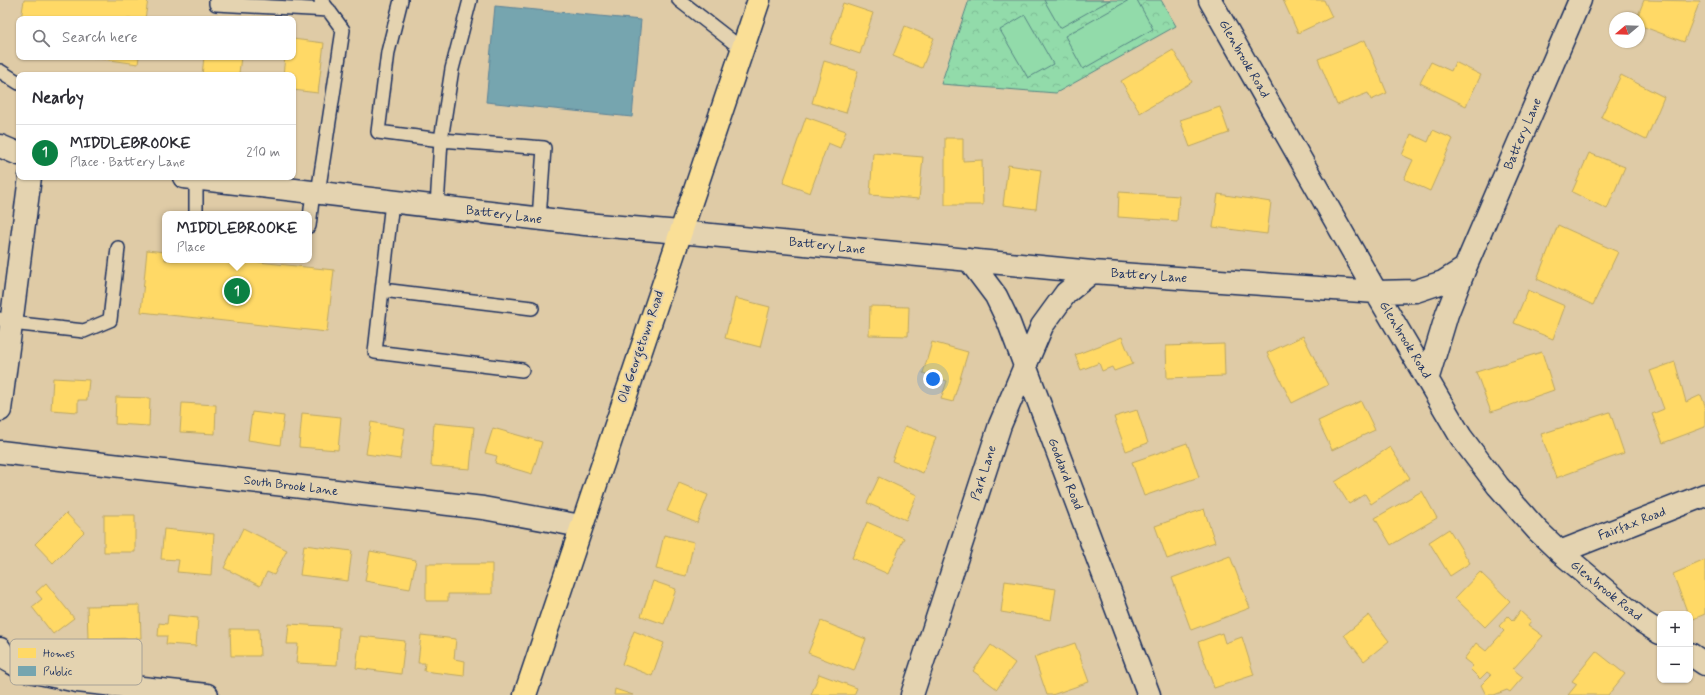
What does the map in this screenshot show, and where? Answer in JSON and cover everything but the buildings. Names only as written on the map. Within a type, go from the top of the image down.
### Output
[{"type":"main road","name":"Old Georgetown Road","points":[[525,695],[759,0]]},
{"type":"street","name":"Glenbrook Road","points":[[1210,0],[1376,292],[1428,377],[1461,437],[1498,486],[1560,552],[1643,622],[1657,631]]},
{"type":"street","name":"Battery Lane","points":[[1428,377],[1447,314],[1465,268],[1580,0]]},
{"type":"street","points":[[0,146],[16,153]]},
{"type":"street","points":[[0,410],[6,321],[30,180]]},
{"type":"street","name":"Battery Lane","points":[[208,180],[539,219],[1092,272],[1376,292],[1416,292],[1443,282],[1465,268]]},
{"type":"street","name":"Goddard Road","points":[[969,260],[996,296],[1009,323],[1149,695]]},
{"type":"street","name":"Park Lane","points":[[912,695],[1000,425],[1042,326],[1066,293],[1092,272]]},
{"type":"street","name":"South Brook Lane","points":[[0,452],[483,508],[581,526]]},
{"type":"street","name":"Fairfax Road","points":[[1560,552],[1705,495]]},
{"type":"street","points":[[0,649],[7,660],[10,662]]},
{"type":"street","points":[[1693,656],[1705,664]]},
{"type":"street","points":[[114,685],[207,695]]},
{"type":"lane","points":[[216,0],[216,4],[325,5],[343,30],[312,211]]},
{"type":"lane","points":[[401,0],[388,52],[378,132],[441,140],[544,148],[539,219]]},
{"type":"lane","points":[[437,207],[441,140],[452,69],[470,0]]},
{"type":"lane","points":[[680,0],[742,49]]},
{"type":"lane","points":[[0,71],[16,81]]},
{"type":"lane","points":[[190,180],[196,211]]},
{"type":"lane","points":[[392,202],[375,352],[522,370]]},
{"type":"lane","points":[[6,321],[84,331],[110,320],[118,248]]},
{"type":"lane","points":[[382,290],[532,308]]},
{"type":"green space","points":[[969,0],[1161,0],[1176,26],[1056,93],[941,84]]},
{"type":"green space","points":[[1044,0],[1110,0],[1060,28]]},
{"type":"green space","points":[[1129,0],[1137,0],[1153,29],[1083,69],[1065,36]]},
{"type":"green space","points":[[1025,15],[1053,64],[1028,78],[1000,30]]},
{"type":"place","name":"MIDDLEBROOKE","points":[[237,291]]}]
